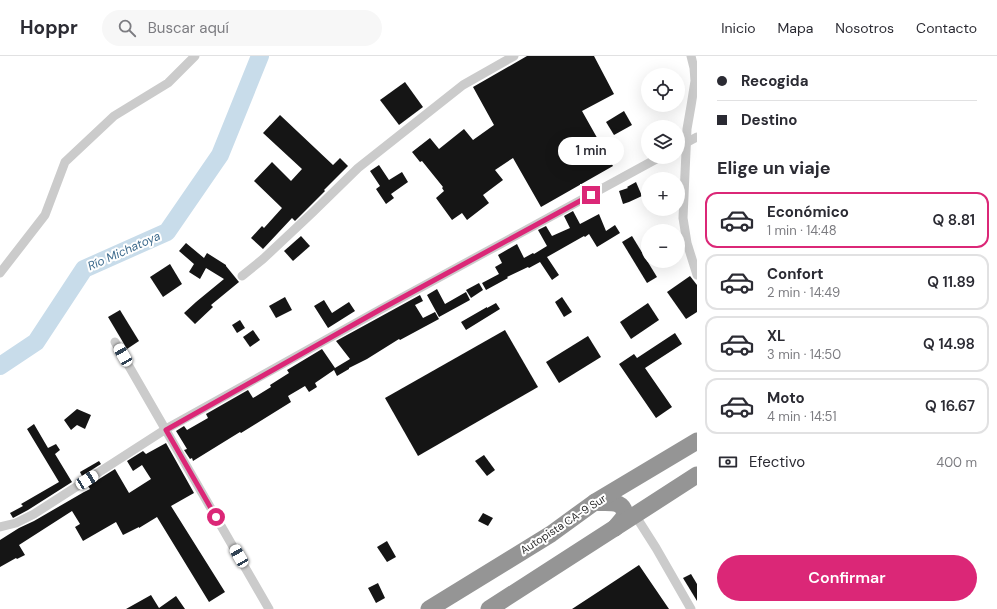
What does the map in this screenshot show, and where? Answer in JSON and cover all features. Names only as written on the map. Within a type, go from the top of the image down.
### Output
[{"type":"highway","name":"Autopista CA-9 Sur","points":[[429,609],[551,534],[596,502],[697,441]]},
{"type":"highway","points":[[489,609],[697,476]]},
{"type":"highway","points":[[596,502],[604,504],[610,502],[616,503],[623,508],[625,516],[615,529]]},
{"type":"street","points":[[0,273],[45,215],[65,162],[114,116],[168,83],[195,56]]},
{"type":"street","points":[[242,276],[285,239],[358,168],[463,85],[514,56]]},
{"type":"street","points":[[685,133],[696,80],[691,56]]},
{"type":"street","points":[[685,143],[697,136]]},
{"type":"street","points":[[0,527],[16,524],[34,514],[166,430],[383,308],[647,164]]},
{"type":"street","points":[[682,164],[683,218],[687,243],[697,275]]},
{"type":"street","points":[[116,342],[269,609]]},
{"type":"street","points":[[635,515],[691,609]]},
{"type":"building","points":[[527,56],[594,56],[614,94],[582,111],[613,166],[541,207],[513,158],[495,170],[503,180],[483,195],[489,203],[467,220],[462,213],[452,220],[436,198],[444,191],[442,188],[443,187],[422,161],[420,162],[412,152],[430,138],[439,149],[464,129],[473,140],[494,125],[473,87]]},
{"type":"building","points":[[405,82],[423,107],[399,125],[380,100]]},
{"type":"building","points":[[624,111],[632,125],[614,135],[606,122]]},
{"type":"building","points":[[280,115],[333,165],[340,158],[348,166],[295,221],[292,218],[263,249],[251,238],[262,226],[264,228],[282,208],[254,181],[272,162],[291,181],[302,169],[263,133]]},
{"type":"building","points":[[379,165],[389,180],[402,172],[408,182],[391,194],[394,198],[386,204],[376,189],[380,186],[370,171]]},
{"type":"building","points":[[636,182],[641,196],[623,204],[619,191],[628,188],[627,187]]},
{"type":"building","points":[[573,211],[580,224],[599,214],[606,231],[615,225],[620,233],[597,247],[589,234],[547,257],[559,275],[552,280],[540,262],[507,277],[508,278],[486,290],[482,283],[499,274],[495,267],[502,263],[498,255],[517,244],[524,258],[533,253],[534,254],[547,246],[538,230],[546,226],[552,236],[570,228],[564,216]]},
{"type":"building","points":[[301,236],[310,246],[293,261],[284,251]]},
{"type":"building","points":[[632,236],[641,251],[641,268],[652,268],[657,277],[647,283],[622,242]]},
{"type":"building","points":[[186,243],[204,258],[207,253],[226,265],[239,282],[211,305],[213,307],[195,324],[184,313],[224,279],[206,268],[200,279],[189,272],[194,264],[179,251]]},
{"type":"building","points":[[170,264],[182,284],[163,297],[150,277]]},
{"type":"building","points":[[690,276],[697,285],[697,312],[686,319],[667,292]]},
{"type":"building","points":[[479,283],[483,290],[471,298],[466,290]]},
{"type":"building","points":[[437,289],[445,304],[466,292],[470,300],[439,317],[427,295]]},
{"type":"building","points":[[420,295],[423,301],[415,305],[423,318],[435,312],[439,319],[400,340],[399,339],[337,376],[334,370],[315,383],[317,387],[309,392],[305,386],[288,396],[291,402],[193,461],[192,458],[190,459],[184,450],[187,449],[176,431],[184,426],[187,430],[208,418],[206,414],[248,390],[253,398],[271,387],[270,385],[289,373],[287,370],[322,349],[335,368],[350,359],[336,341]]},
{"type":"building","points":[[285,297],[292,310],[276,318],[269,306]]},
{"type":"building","points":[[562,297],[572,312],[564,317],[555,302]]},
{"type":"building","points":[[324,300],[332,313],[349,302],[355,311],[328,328],[314,306]]},
{"type":"building","points":[[496,303],[500,309],[466,330],[461,322]]},
{"type":"building","points":[[648,303],[659,320],[631,339],[620,322]]},
{"type":"building","points":[[120,310],[139,341],[127,349],[108,317]]},
{"type":"building","points":[[240,320],[245,328],[237,333],[232,325]]},
{"type":"building","points":[[253,330],[260,340],[250,347],[243,337]]},
{"type":"building","points":[[505,330],[538,387],[418,456],[385,398]]},
{"type":"building","points":[[675,333],[682,344],[645,368],[672,407],[656,418],[619,364],[634,354],[637,358]]},
{"type":"building","points":[[588,336],[601,357],[559,383],[546,362]]},
{"type":"building","points":[[77,409],[91,415],[85,429],[77,425],[71,430],[64,420]]},
{"type":"building","points":[[34,424],[48,448],[56,444],[60,450],[55,454],[72,482],[13,518],[10,513],[23,506],[21,504],[59,482],[27,429]]},
{"type":"building","points":[[166,443],[194,493],[171,506],[225,592],[209,602],[157,517],[139,528],[123,535],[116,522],[83,541],[75,527],[80,524],[72,511],[19,545],[25,555],[0,567],[0,540],[90,489],[88,486],[115,469],[129,493],[151,479],[142,465],[133,471],[127,461],[143,451],[146,454]]},
{"type":"building","points":[[484,455],[495,470],[487,476],[475,461]]},
{"type":"building","points":[[99,461],[101,464],[82,476],[80,472]]},
{"type":"building","points":[[483,513],[493,518],[488,526],[478,521]]},
{"type":"building","points":[[387,541],[396,557],[387,562],[377,547]]},
{"type":"building","points":[[639,565],[669,609],[572,609],[598,592]]},
{"type":"building","points":[[691,574],[697,584],[697,601],[683,578]]},
{"type":"building","points":[[378,583],[385,598],[376,603],[368,588]]},
{"type":"building","points":[[151,595],[159,608],[176,596],[185,609],[126,609]]},
{"type":"waterway","name":"Río Michatoya","points":[[0,366],[36,342],[84,269],[167,232],[220,155],[260,56]]},
{"type":"route","points":[[216,517],[166,430],[383,308],[591,195]]}]
